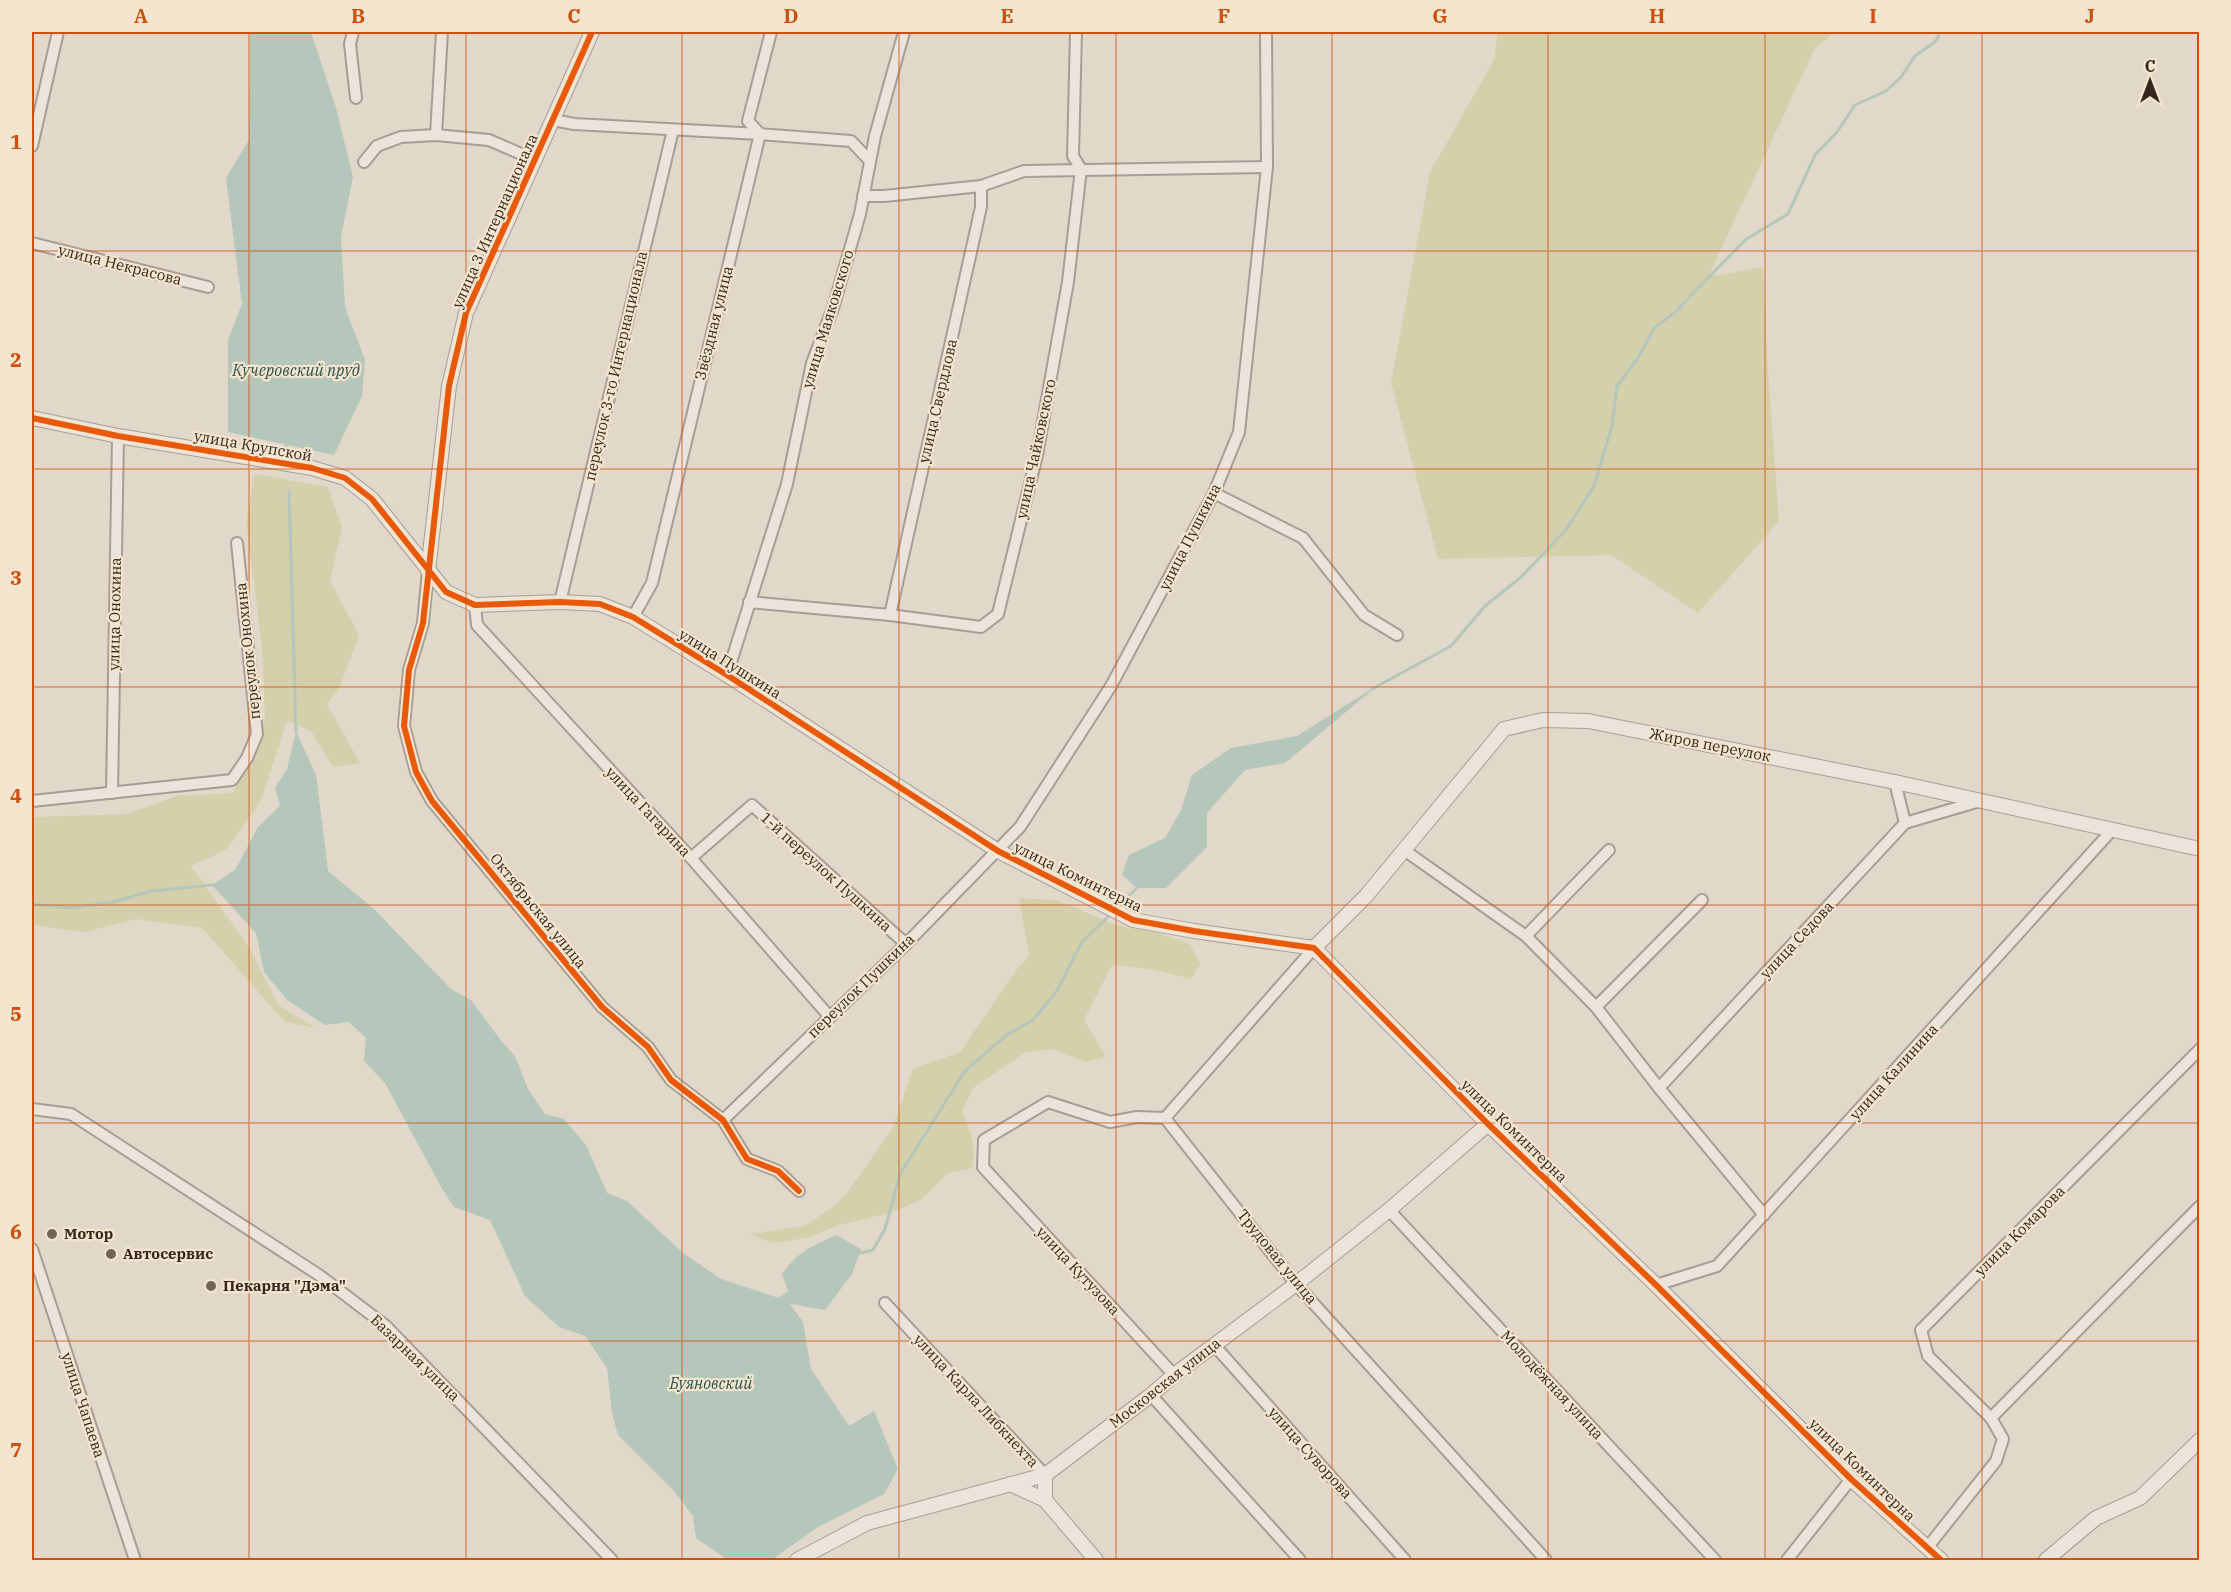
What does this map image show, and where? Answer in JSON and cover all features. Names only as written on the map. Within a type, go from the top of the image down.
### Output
[{"type":"street","points":[[32,146],[57,32]]},
{"type":"street","points":[[353,32],[350,44],[356,98]]},
{"type":"street","points":[[436,135],[442,32]]},
{"type":"street","name":"улица 3 Интернационала","points":[[428,572],[448,386],[466,313],[592,32]]},
{"type":"street","points":[[760,134],[747,121],[771,32]]},
{"type":"street","name":"улица Маяковского","points":[[727,675],[787,484],[812,363],[833,308],[863,196],[874,136],[904,32]]},
{"type":"street","name":"улица Чайковского","points":[[749,602],[890,615],[981,627],[998,614],[1037,455],[1068,282],[1081,169],[1073,156],[1076,32]]},
{"type":"street","name":"улица Пушкина","points":[[428,572],[446,592],[475,605],[560,602],[600,604],[633,617],[998,850],[1020,827],[1112,686],[1214,493],[1239,432],[1267,167],[1266,32]]},
{"type":"street","points":[[552,120],[573,124],[851,141],[870,161]]},
{"type":"street","name":"переулок 3-го Интернационала","points":[[560,602],[673,130]]},
{"type":"street","name":"Звёздная улица","points":[[633,617],[652,583],[760,134]]},
{"type":"street","points":[[364,162],[377,146],[401,137],[436,135],[489,140],[535,160]]},
{"type":"street","points":[[863,196],[981,186],[1024,171],[1267,167]]},
{"type":"street","name":"улица Свердлова","points":[[890,615],[981,207],[981,186]]},
{"type":"street","name":"улица Некрасова","points":[[32,243],[208,287]]},
{"type":"street","name":"улица Крупской","points":[[32,418],[118,436],[312,468],[345,478],[372,499],[428,572]]},
{"type":"street","name":"улица Онохина","points":[[112,793],[118,436]]},
{"type":"street","points":[[1214,493],[1303,538],[1364,615],[1397,635]]},
{"type":"street","name":"переулок Онохина","points":[[112,793],[232,780],[247,758],[257,734],[237,543]]},
{"type":"street","name":"Октябрьская улица","points":[[428,572],[423,623],[409,670],[404,726],[416,772],[432,801],[602,1007],[648,1047],[671,1080],[723,1120],[747,1159],[778,1171],[799,1191]]},
{"type":"street","name":"улица Гагарина","points":[[475,605],[477,625],[691,858],[829,1016]]},
{"type":"street","name":"Жиров переулок","points":[[1314,948],[1366,896],[1504,729],[1543,720],[1588,721],[1895,782],[2199,849]]},
{"type":"street","points":[[1895,782],[1905,823],[1980,800]]},
{"type":"street","points":[[32,801],[112,793]]},
{"type":"street","name":"1-й переулок Пушкина","points":[[691,858],[752,805],[906,944]]},
{"type":"street","name":"улица Седова","points":[[1659,1088],[1905,823]]},
{"type":"street","name":"улица Калинина","points":[[1656,1285],[1717,1266],[2113,829]]},
{"type":"street","name":"переулок Пушкина","points":[[723,1120],[906,944],[998,850]]},
{"type":"street","name":"улица Коминтерна","points":[[998,850],[1133,920],[1314,948],[1488,1124],[1656,1285],[1851,1479],[1941,1560]]},
{"type":"street","points":[[1404,850],[1526,936],[1596,1007],[1659,1088],[1764,1215]]},
{"type":"street","points":[[1526,936],[1609,850]]},
{"type":"street","points":[[1596,1007],[1702,900]]},
{"type":"street","points":[[1165,1118],[1314,948]]},
{"type":"street","name":"улица Комарова","points":[[1927,1548],[1996,1461],[2003,1439],[1991,1418],[1928,1356],[1921,1330],[2199,1049]]},
{"type":"street","name":"улица Кутузова","points":[[1165,1118],[1137,1117],[1110,1122],[1048,1102],[984,1140],[983,1167],[1174,1375]]},
{"type":"street","name":"Базарная улица","points":[[32,1109],[71,1114],[319,1275],[386,1326],[612,1560]]},
{"type":"street","name":"Трудовая улица","points":[[1165,1118],[1296,1284],[1545,1560]]},
{"type":"street","name":"Московская улица","points":[[797,1560],[867,1523],[1045,1475],[1296,1284],[1389,1210],[1488,1124]]},
{"type":"street","points":[[1991,1418],[2199,1206]]},
{"type":"street","name":"Молодёжная улица","points":[[1389,1210],[1715,1560]]},
{"type":"street","name":"улица Чапаева","points":[[32,1249],[135,1560]]},
{"type":"street","name":"улица Карла Либкнехта","points":[[885,1303],[1045,1475],[1045,1500]]},
{"type":"street","name":"улица Суворова","points":[[1214,1345],[1405,1560]]},
{"type":"street","points":[[1150,1395],[1300,1560]]},
{"type":"street","points":[[2046,1560],[2096,1518],[2140,1498],[2199,1440]]},
{"type":"street","points":[[1787,1560],[1851,1479]]},
{"type":"street","points":[[1010,1484],[1045,1500],[1096,1560]]},
{"type":"shaded area","points":[[1498,32],[1835,32],[1815,48],[1708,277],[1763,267],[1779,521],[1698,613],[1611,555],[1438,559],[1391,383],[1430,172],[1494,60]]},
{"type":"shaded area","points":[[255,474],[328,487],[342,528],[330,581],[359,635],[339,689],[327,704],[360,763],[333,767],[311,731],[287,720],[261,801],[226,850],[191,866],[250,948],[278,1005],[316,1028],[285,1022],[202,928],[136,919],[84,932],[32,925],[32,817],[127,814],[177,796],[233,793],[265,721],[262,648],[246,521]]},
{"type":"shaded area","points":[[1019,898],[1057,900],[1116,925],[1152,931],[1190,944],[1200,964],[1191,979],[1150,969],[1112,965],[1084,1020],[1106,1057],[1086,1062],[1053,1049],[1026,1052],[973,1088],[962,1111],[973,1146],[972,1168],[948,1173],[922,1199],[893,1212],[836,1226],[807,1238],[772,1243],[750,1234],[804,1226],[835,1206],[892,1129],[913,1069],[960,1052],[1029,955]]},
{"type":"water","name":"Кучеровский пруд","points":[[250,32],[313,32],[312,35],[336,108],[353,177],[341,237],[345,307],[365,360],[362,396],[334,455],[228,432],[228,340],[242,304],[226,178],[249,140]]},
{"type":"water","points":[[1378,685],[1285,763],[1245,770],[1207,813],[1207,847],[1166,888],[1137,888],[1122,875],[1129,855],[1165,838],[1181,810],[1192,775],[1231,748],[1297,736]]},
{"type":"water","name":"Буяновский","points":[[296,731],[316,775],[328,871],[374,909],[451,989],[471,1000],[515,1056],[528,1089],[545,1114],[564,1119],[586,1145],[607,1193],[627,1201],[683,1253],[721,1279],[779,1298],[788,1291],[782,1274],[794,1260],[812,1247],[836,1235],[861,1249],[852,1274],[825,1310],[790,1304],[803,1322],[811,1369],[849,1426],[874,1411],[898,1469],[884,1494],[818,1527],[773,1559],[728,1560],[696,1538],[693,1516],[673,1490],[618,1435],[612,1413],[607,1368],[585,1336],[559,1327],[525,1296],[490,1220],[454,1207],[385,1083],[364,1061],[366,1038],[349,1022],[325,1025],[287,1000],[264,972],[256,933],[212,885],[235,870],[258,827],[280,806],[275,788],[287,769]]},
{"type":"waterway","points":[[1372,689],[1451,646],[1485,606],[1520,578],[1566,530],[1594,486],[1612,426],[1617,386],[1638,358],[1654,328],[1674,313],[1745,240],[1788,214],[1815,155],[1837,132],[1855,105],[1886,91],[1901,77],[1915,56],[1936,41],[1940,32]]},
{"type":"waterway","points":[[286,444],[286,451]]},
{"type":"waterway","points":[[289,492],[296,731]]},
{"type":"waterway","points":[[32,904],[72,908],[113,902],[152,891],[212,885]]},
{"type":"waterway","points":[[1116,908],[1137,888]]},
{"type":"waterway","points":[[856,1254],[873,1250],[885,1229],[900,1174],[965,1071],[1008,1034],[1033,1020],[1056,992],[1082,942],[1112,913]]},
{"type":"cycle path","points":[[592,32],[466,313],[449,386],[423,623],[409,670],[404,726],[416,772],[432,801],[602,1007],[648,1047],[671,1080],[723,1120],[747,1159],[778,1171],[799,1191]]},
{"type":"cycle path","points":[[32,418],[118,436],[312,468],[345,478],[372,499],[446,592],[475,605],[560,602],[600,604],[633,617],[727,675],[998,851],[1133,920],[1314,948],[1488,1124],[1656,1285],[1851,1479],[1941,1560]]},
{"type":"place","name":"Мотор","points":[[52,1234]]},
{"type":"place","name":"Автосервис","points":[[111,1254]]},
{"type":"place","name":"Пекарня \"Дэма\"","points":[[211,1286]]}]
